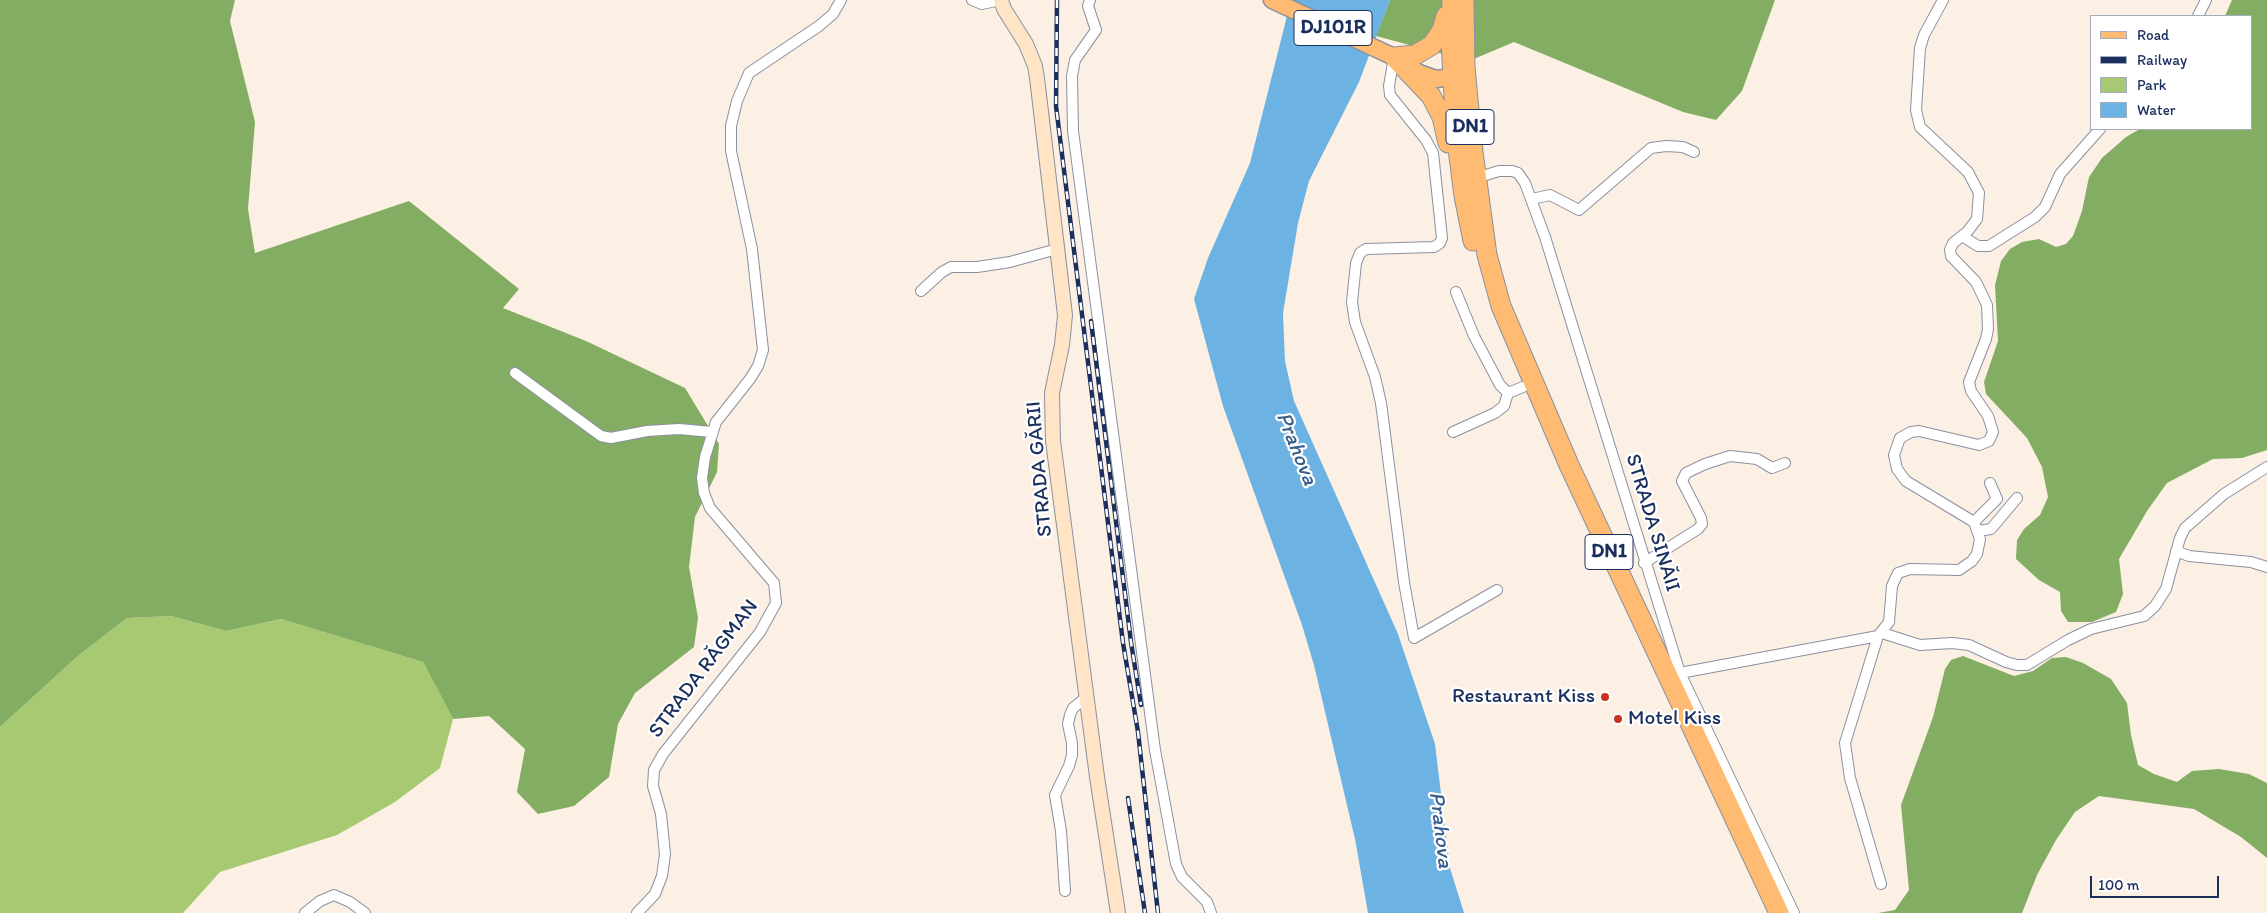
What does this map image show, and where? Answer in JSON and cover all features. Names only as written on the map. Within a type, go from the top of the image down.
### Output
[{"type":"highway","points":[[1394,57],[1415,55],[1438,39],[1445,22],[1450,0]]},
{"type":"highway","name":"DN1","points":[[1450,0],[1459,77],[1490,272],[1512,336],[1593,519],[1779,913]]},
{"type":"highway","name":"DN1","points":[[1464,0],[1459,77],[1459,165],[1475,253],[1516,390],[1584,524],[1766,913]]},
{"type":"highway","points":[[1394,57],[1424,87],[1442,117],[1457,202],[1465,231],[1475,253]]},
{"type":"main road","name":"DJ101R","points":[[1272,0],[1394,57],[1428,77],[1442,79],[1459,77]]},
{"type":"street","name":"STRADA RĂGMAN","points":[[637,913],[655,894],[662,876],[665,854],[660,814],[653,786],[654,770],[664,754],[760,632],[776,603],[774,583],[710,508],[704,493],[702,478],[712,432],[729,403],[754,373],[762,350],[752,249],[731,151],[731,126],[737,101],[749,73],[819,26],[833,14],[841,0]]},
{"type":"street","points":[[972,0],[982,4],[1001,0]]},
{"type":"street","name":"STRADA GĂRII","points":[[1001,0],[1004,10],[1026,44],[1035,66],[1065,321],[1052,393],[1053,441],[1086,697],[1118,913]]},
{"type":"street","points":[[1090,0],[1088,6],[1096,30],[1075,60],[1072,76],[1073,131],[1155,750],[1176,864],[1182,877],[1207,902],[1211,913]]},
{"type":"street","points":[[1943,0],[1924,35],[1920,48],[1916,110],[1920,127],[1958,162],[1976,184],[1980,206],[1977,219],[1950,246],[1951,256],[1976,282],[1987,305],[1988,329],[1986,339],[1969,382],[1970,390],[1991,422],[1991,437],[1985,443],[1979,445],[1919,431],[1910,432],[1900,438],[1894,454],[1897,469],[1906,481],[1976,526],[1991,529],[2016,498]]},
{"type":"street","points":[[2198,15],[2206,0]]},
{"type":"street","points":[[1394,57],[1389,86],[1390,96],[1426,140],[1433,153],[1442,238],[1440,243],[1434,247],[1366,249],[1360,253],[1356,263],[1352,302],[1362,345],[1375,377],[1381,403],[1409,617],[1414,638],[1497,590]]},
{"type":"street","points":[[1962,236],[1978,246],[1989,246],[2034,217],[2045,207],[2060,174],[2099,130]]},
{"type":"street","points":[[1532,199],[1550,195],[1579,210],[1652,148],[1674,146],[1694,152]]},
{"type":"street","name":"STRADA SINĂII","points":[[1476,178],[1499,171],[1512,170],[1522,178],[1532,199],[1644,563],[1680,672],[1794,913]]},
{"type":"street","points":[[920,291],[942,272],[951,267],[977,267],[1010,262],[1057,249]]},
{"type":"street","points":[[1453,432],[1495,413],[1504,406],[1516,390],[1500,385],[1474,336],[1456,292]]},
{"type":"street","points":[[515,373],[601,436],[611,438],[647,431],[679,429],[712,432]]},
{"type":"street","points":[[1644,563],[1698,529],[1702,524],[1702,518],[1682,481],[1686,473],[1705,464],[1730,456],[1757,459],[1772,468],[1785,463]]},
{"type":"street","points":[[1680,672],[1880,634],[1920,645],[1952,643],[1969,645],[2006,662],[2027,665],[2068,640],[2091,629],[2135,619],[2151,612],[2166,589],[2176,551],[2185,528],[2224,494],[2267,467]]},
{"type":"street","points":[[1881,884],[1850,778],[1845,743],[1880,634],[1889,622],[1892,586],[1898,573],[1910,569],[1953,571],[1964,568],[1976,554],[1979,547],[1976,526],[1997,499],[1990,483]]},
{"type":"street","points":[[2176,551],[2189,556],[2251,562],[2267,567]]},
{"type":"street","points":[[1066,891],[1061,831],[1055,795],[1069,766],[1072,755],[1072,743],[1068,724],[1070,715],[1073,708],[1086,697]]},
{"type":"street","points":[[305,913],[320,900],[334,896],[350,902],[365,913]]},
{"type":"green space","points":[[0,0],[235,0],[230,21],[255,122],[248,209],[255,253],[409,201],[519,289],[503,308],[586,341],[685,388],[719,444],[717,472],[695,517],[689,567],[698,618],[694,647],[635,693],[618,724],[609,777],[574,806],[538,814],[517,792],[525,749],[489,716],[453,719],[423,662],[281,619],[226,631],[171,616],[127,618],[78,656],[0,727]]},
{"type":"green space","points":[[1390,0],[1775,0],[1742,91],[1716,120],[1683,112],[1514,42],[1469,61],[1376,36]]},
{"type":"green space","points":[[2232,0],[2267,0],[2267,450],[2242,458],[2213,459],[2167,483],[2147,511],[2119,559],[2123,594],[2116,612],[2092,622],[2068,622],[2061,611],[2060,592],[2039,580],[2016,559],[2017,540],[2024,529],[2040,515],[2048,497],[2042,467],[2027,438],[1986,394],[1984,382],[1998,341],[1995,285],[2001,261],[2010,249],[2022,242],[2039,239],[2056,247],[2066,244],[2073,236],[2082,211],[2089,177],[2102,158],[2126,137],[2138,130],[2252,130],[2252,15],[2225,15]]},
{"type":"green space","points":[[171,616],[226,631],[281,619],[423,662],[453,719],[440,768],[395,802],[337,835],[220,872],[183,913],[0,913],[0,727],[78,656],[127,618]]},
{"type":"green space","points":[[1963,656],[2014,676],[2033,671],[2052,658],[2066,657],[2083,663],[2111,679],[2127,703],[2131,735],[2138,765],[2154,774],[2177,782],[2192,771],[2219,769],[2249,774],[2267,783],[2267,858],[2241,837],[2194,809],[2099,796],[2075,812],[2056,840],[2037,875],[2022,913],[1878,913],[1895,910],[1909,890],[1901,805],[1933,717],[1945,669],[1951,660]]},
{"type":"water","name":"Prahova","points":[[1291,0],[1390,0],[1359,82],[1309,181],[1298,223],[1283,313],[1285,361],[1294,401],[1398,634],[1435,744],[1450,868],[1464,913],[1368,913],[1355,839],[1314,665],[1302,625],[1223,406],[1194,299],[1208,258],[1250,163]]},
{"type":"railway","points":[[1057,0],[1056,106],[1123,643],[1138,732],[1158,913]]},
{"type":"railway","points":[[1091,321],[1131,642],[1141,705]]},
{"type":"railway","points":[[1128,798],[1145,913]]},
{"type":"place","name":"Restaurant Kiss","points":[[1605,697]]},
{"type":"place","name":"Motel Kiss","points":[[1618,719]]}]
